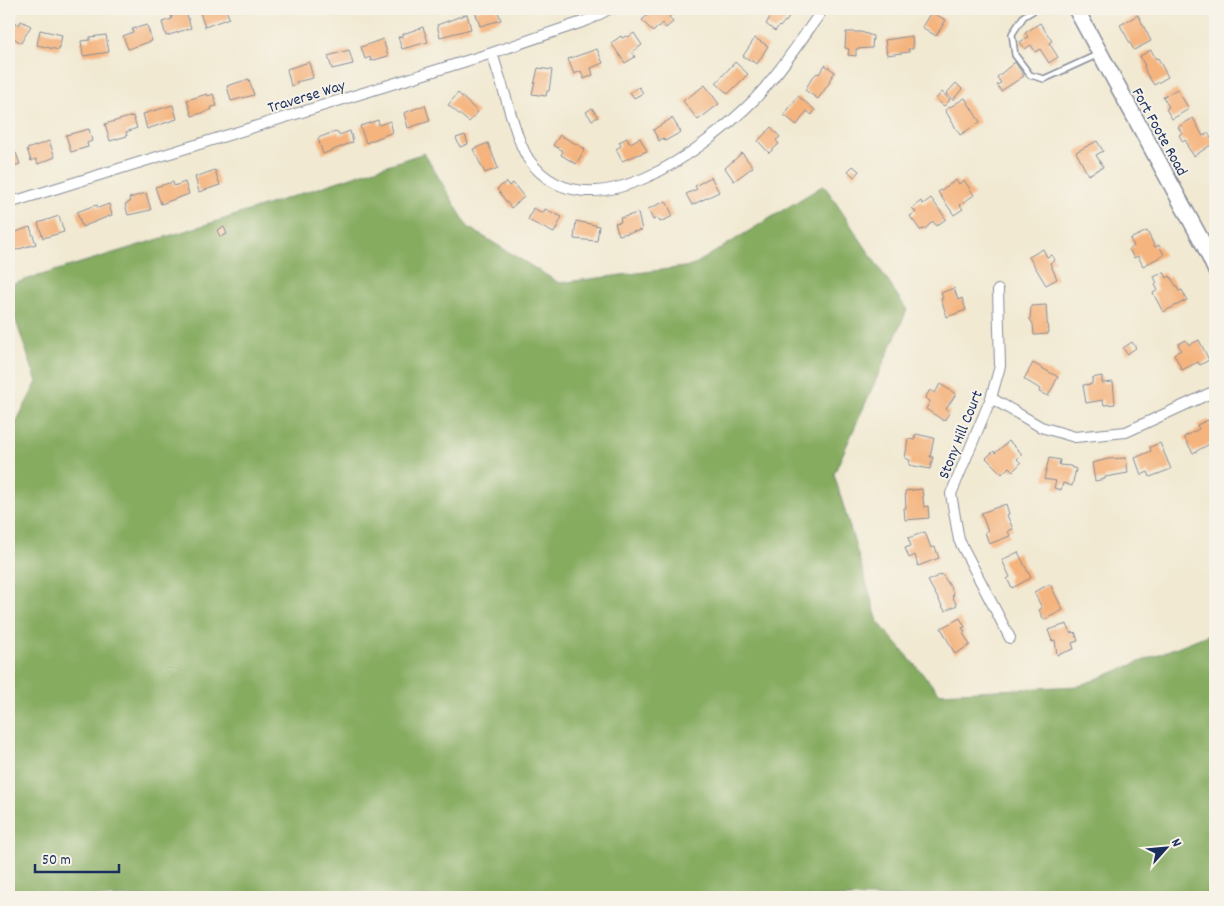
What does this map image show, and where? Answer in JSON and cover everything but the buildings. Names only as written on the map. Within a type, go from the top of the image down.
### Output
[{"type":"street","name":"Traverse Way","points":[[9,203],[492,53],[588,20],[609,9]]},
{"type":"street","points":[[492,53],[516,132],[530,161],[544,176],[564,186],[593,192],[611,190],[636,181],[680,160],[726,125],[771,80],[823,9]]},
{"type":"street","name":"Fort Foote Road","points":[[1076,9],[1204,245],[1215,269]]},
{"type":"street","name":"Stony Hill Court","points":[[998,290],[1000,366],[991,398],[951,494],[959,540],[1010,638]]},
{"type":"street","points":[[991,398],[1041,427],[1075,437],[1126,432],[1215,390]]},
{"type":"lane","points":[[1036,9],[1024,16],[1012,34],[1015,55],[1030,75],[1044,79],[1100,54]]},
{"type":"green space","points":[[424,153],[468,227],[559,283],[692,266],[824,185],[907,310],[834,474],[878,622],[939,693],[1079,686],[1215,632],[1215,897],[9,897],[9,436],[37,382],[9,301],[9,285],[224,219]]}]
